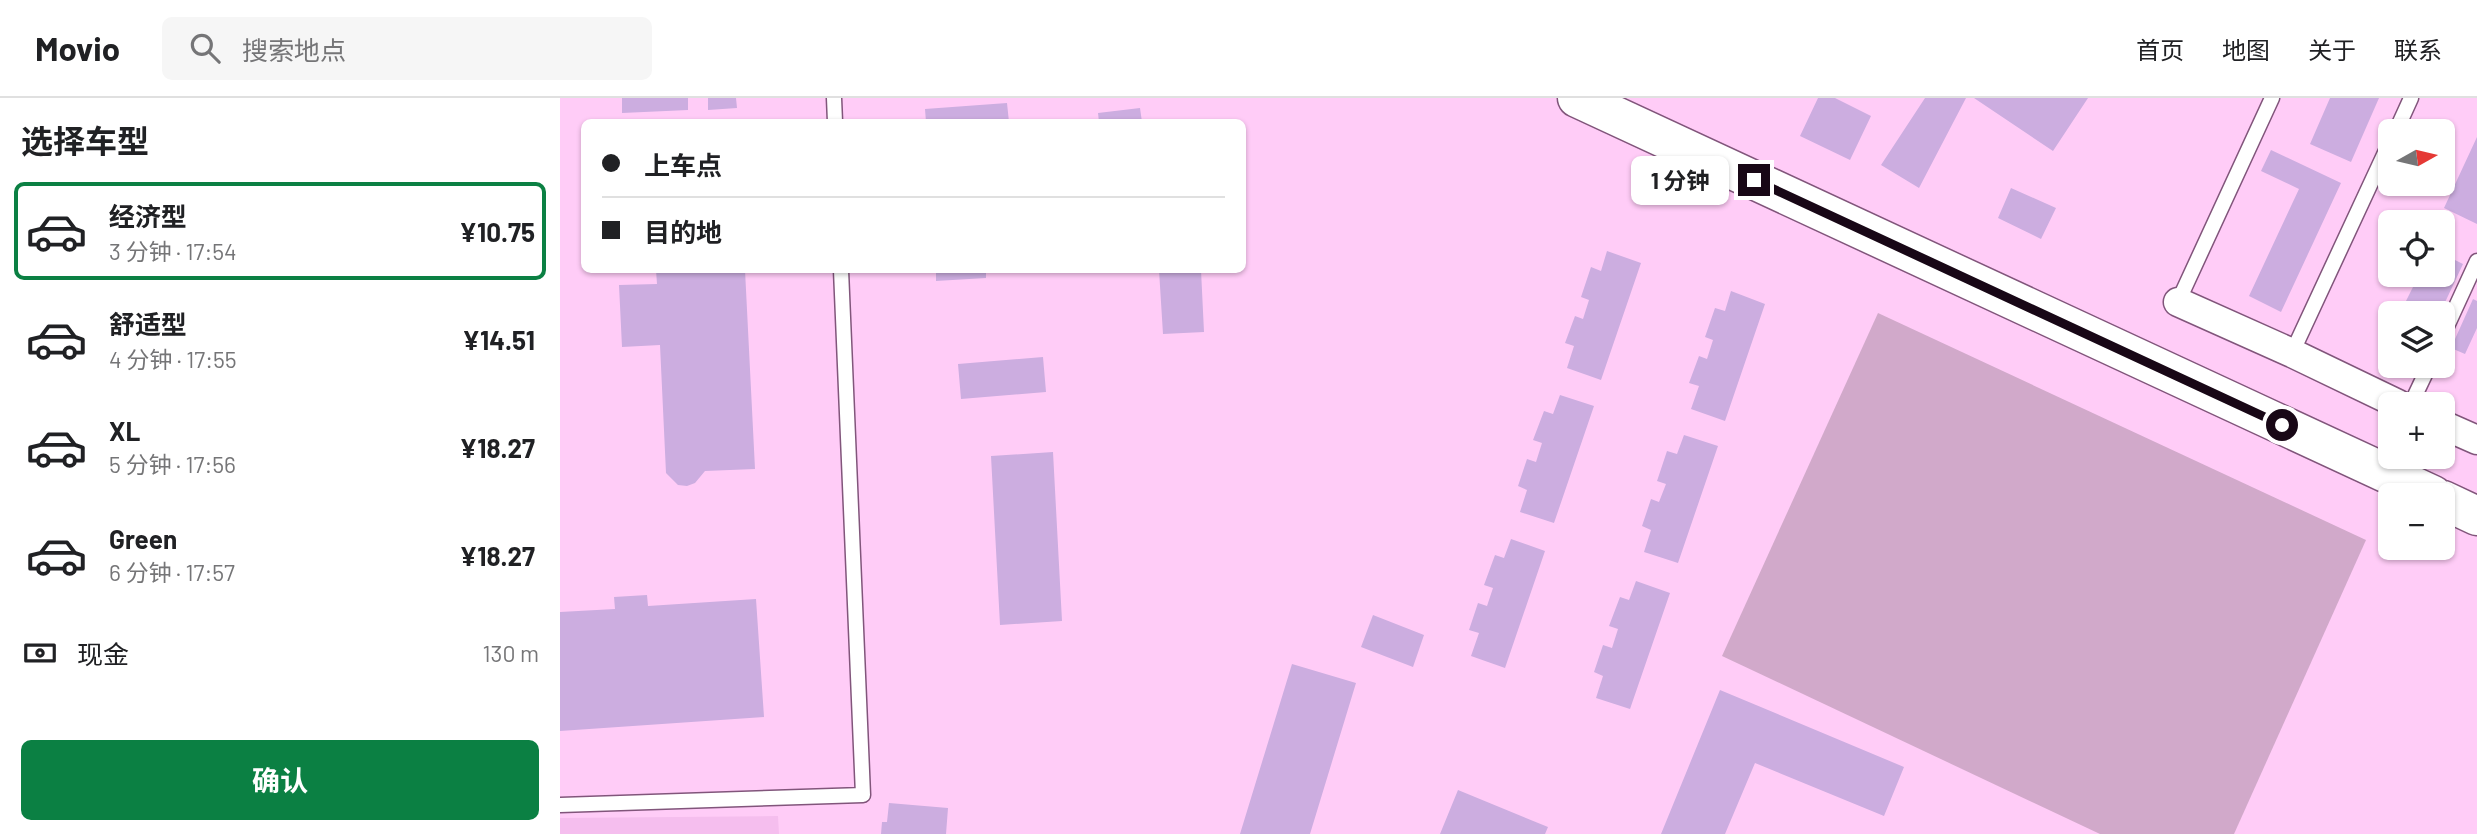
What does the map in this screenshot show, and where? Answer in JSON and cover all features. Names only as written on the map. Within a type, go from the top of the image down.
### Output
[{"type":"street","points":[[1577,98],[2407,483]]},
{"type":"street","points":[[2178,302],[2378,394]]},
{"type":"street","points":[[2455,430],[2477,440]]},
{"type":"street","points":[[2455,506],[2477,516]]},
{"type":"lane","points":[[834,98],[835,119]]},
{"type":"lane","points":[[2178,302],[2272,98]]},
{"type":"lane","points":[[2401,119],[2411,98]]},
{"type":"lane","points":[[2292,353],[2378,168]]},
{"type":"lane","points":[[2455,309],[2477,261]]},
{"type":"lane","points":[[560,805],[863,795],[841,273]]},
{"type":"shaded area","points":[[1878,313],[2366,540],[2234,834],[2100,834],[1722,656]]},
{"type":"shaded area","points":[[778,816],[779,834],[560,834],[560,818]]},
{"type":"building","points":[[622,98],[688,98],[688,110],[622,113]]},
{"type":"building","points":[[708,98],[736,98],[737,108],[708,110]]},
{"type":"building","points":[[1818,98],[1835,98],[1871,116],[1850,160],[1800,136]]},
{"type":"building","points":[[1925,98],[1966,98],[1919,188],[1881,165]]},
{"type":"building","points":[[1974,98],[2088,98],[2053,151]]},
{"type":"building","points":[[2330,98],[2379,98],[2351,162],[2310,144]]},
{"type":"building","points":[[1007,103],[1009,119],[926,119],[925,109]]},
{"type":"building","points":[[1140,108],[1142,119],[1099,119],[1098,113]]},
{"type":"building","points":[[2477,137],[2477,224],[2455,213],[2455,210],[2444,208],[2450,196],[2455,196],[2455,184]]},
{"type":"building","points":[[2271,150],[2341,183],[2281,312],[2249,296],[2299,189],[2261,171]]},
{"type":"building","points":[[2011,188],[2056,208],[2041,239],[1998,218]]},
{"type":"building","points":[[1607,251],[1641,263],[1601,380],[1567,368],[1574,346],[1565,343],[1575,316],[1583,319],[1589,300],[1581,297],[1591,267],[1601,271]]},
{"type":"building","points":[[2455,260],[2463,264],[2455,281]]},
{"type":"building","points":[[656,273],[745,273],[755,469],[705,471],[695,483],[687,486],[678,485],[666,473],[660,345],[622,347],[619,285],[657,284]]},
{"type":"building","points":[[936,273],[986,273],[986,278],[936,281]]},
{"type":"building","points":[[1159,273],[1201,273],[1204,332],[1163,334]]},
{"type":"building","points":[[2413,287],[2452,287],[2446,301],[2406,301]]},
{"type":"building","points":[[1731,291],[1765,304],[1725,421],[1691,409],[1699,386],[1689,383],[1699,356],[1707,359],[1713,340],[1705,337],[1715,308],[1725,311]]},
{"type":"building","points":[[2473,299],[2477,301],[2477,328],[2465,354],[2455,350],[2455,339]]},
{"type":"building","points":[[1043,357],[1046,392],[961,399],[958,364]]},
{"type":"building","points":[[1560,395],[1594,406],[1554,523],[1520,512],[1527,490],[1518,486],[1527,459],[1536,462],[1542,443],[1533,440],[1544,411],[1553,414]]},
{"type":"building","points":[[1684,435],[1718,446],[1678,563],[1644,552],[1651,530],[1642,526],[1651,499],[1659,502],[1666,484],[1657,481],[1667,451],[1677,454]]},
{"type":"building","points":[[1053,452],[1062,621],[1000,625],[991,456]]},
{"type":"building","points":[[1511,539],[1545,551],[1505,668],[1471,656],[1479,633],[1469,630],[1478,603],[1487,606],[1493,588],[1484,585],[1495,555],[1504,558]]},
{"type":"building","points":[[1636,581],[1670,593],[1630,709],[1596,698],[1603,676],[1594,672],[1603,645],[1612,648],[1618,629],[1609,626],[1620,597],[1629,600]]},
{"type":"building","points":[[647,595],[648,606],[756,599],[764,717],[560,731],[560,612],[615,609],[614,597]]},
{"type":"building","points":[[1373,615],[1424,635],[1413,667],[1361,647]]},
{"type":"building","points":[[1292,664],[1356,683],[1310,834],[1240,834]]},
{"type":"building","points":[[1720,690],[1904,767],[1884,816],[1755,763],[1725,834],[1661,834]]},
{"type":"building","points":[[1458,790],[1548,827],[1545,834],[1440,834]]},
{"type":"building","points":[[889,803],[948,808],[946,834],[881,834],[882,822],[887,822]]},
{"type":"route","points":[[1754,180],[2282,425]]}]
